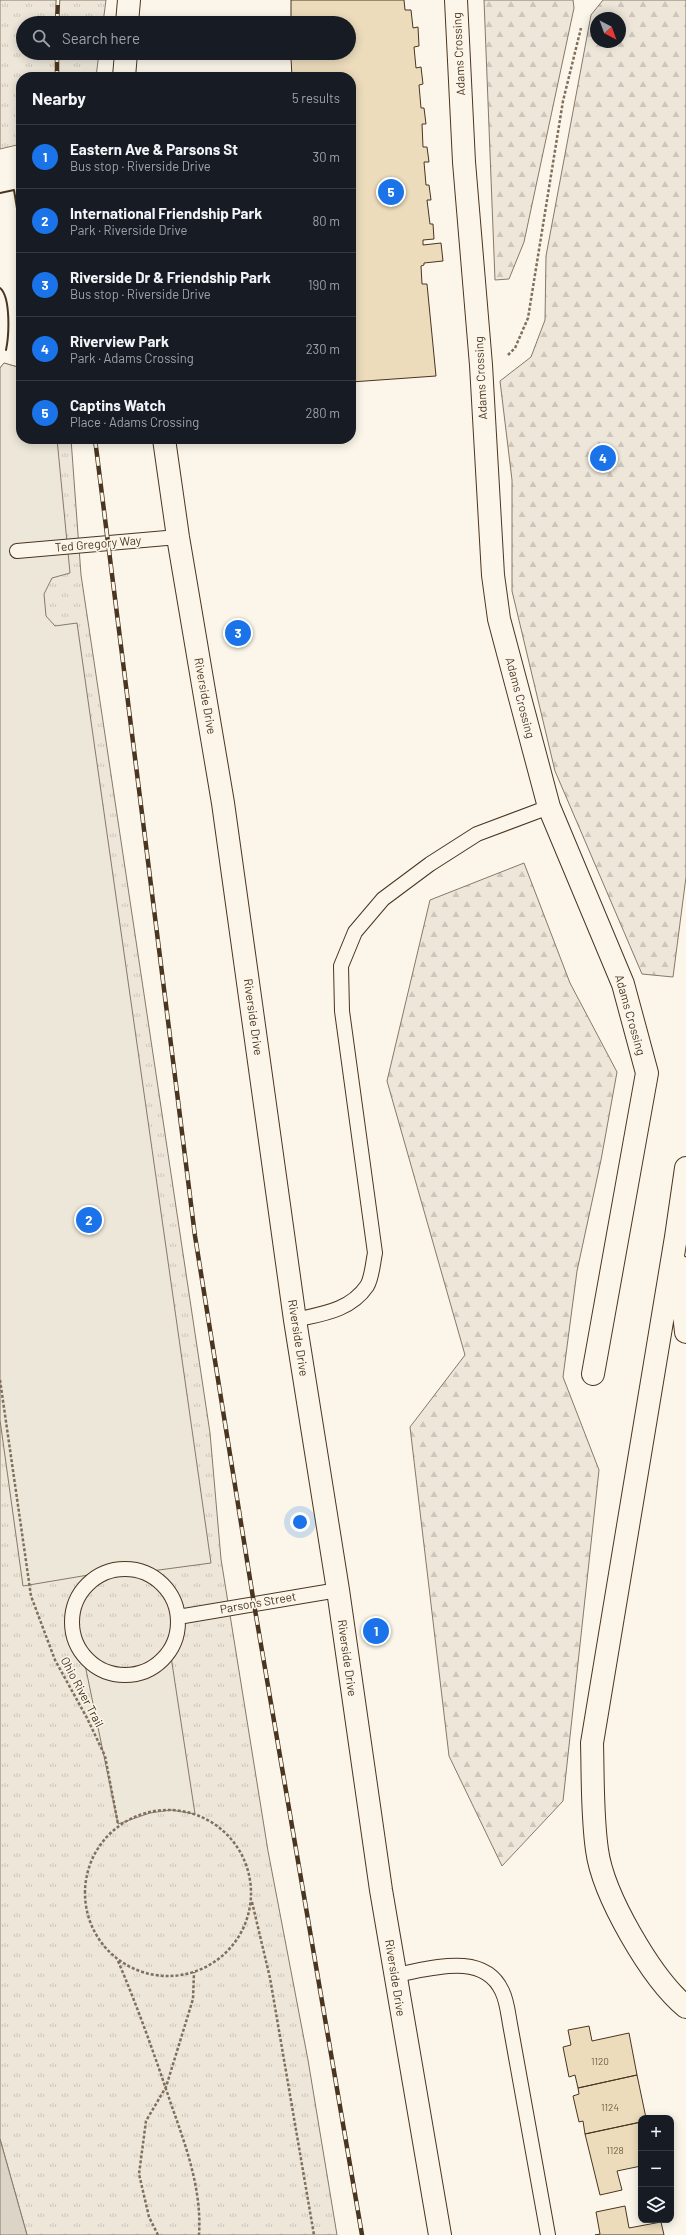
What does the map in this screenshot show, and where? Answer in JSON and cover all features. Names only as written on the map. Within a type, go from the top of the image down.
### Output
[{"type":"main road","points":[[128,16],[129,0]]},
{"type":"main road","name":"Adams Crossing","points":[[456,0],[464,162],[481,365],[493,575],[499,619],[549,807],[623,984],[647,1073],[593,1374]]},
{"type":"main road","points":[[124,72],[125,60]]},
{"type":"main road","name":"Riverside Drive","points":[[165,444],[178,537],[223,803],[295,1320],[338,1590],[394,1975],[440,2235]]},
{"type":"main road","points":[[686,1168],[676,1237],[592,1743],[593,1797],[597,1851],[616,1908],[644,1957],[677,2000],[686,2007]]},
{"type":"main road","points":[[676,1237],[686,1332]]},
{"type":"lane","name":"Ted Gregory Way","points":[[18,551],[178,537]]},
{"type":"lane","points":[[295,1320],[337,1311],[351,1301],[367,1286],[375,1253],[342,1011],[341,966],[355,932],[383,898],[430,864],[477,834],[549,807]]},
{"type":"lane","points":[[124,1568],[144,1572],[160,1581],[175,1604],[178,1617],[177,1636],[170,1650],[157,1664],[147,1670],[120,1675],[102,1670],[83,1655],[75,1639],[72,1624],[75,1604],[90,1581],[106,1572],[124,1568]]},
{"type":"lane","name":"Parsons Street","points":[[178,1617],[338,1590]]},
{"type":"lane","points":[[394,1975],[460,1964],[475,1967],[497,1982],[503,1992],[548,2235]]},
{"type":"path","points":[[505,358],[515,348],[528,318],[563,101],[580,28]]},
{"type":"path","name":"Ohio River Trail","points":[[0,1380],[32,1596],[54,1660],[87,1718],[105,1756],[118,1824]]},
{"type":"path","points":[[252,1901],[244,1927],[233,1942],[206,1966],[194,1972],[177,1976],[144,1973],[118,1960],[107,1950],[98,1938],[88,1911],[85,1894],[86,1879],[97,1849],[118,1824],[133,1817],[171,1810],[195,1814],[218,1826],[228,1834],[244,1856],[252,1886],[252,1901],[270,1978],[314,2235]]},
{"type":"path","points":[[118,1960],[166,2087],[188,2155],[197,2193],[199,2235]]},
{"type":"path","points":[[158,2235],[149,2217],[139,2174],[146,2121],[166,2087],[193,1999],[194,1972]]},
{"type":"green space","points":[[0,0],[106,0],[104,16],[16,16],[16,60],[98,60],[97,72],[16,72],[16,145],[0,149]]},
{"type":"green space","points":[[484,0],[573,0],[574,8],[524,242],[509,279],[495,280]]},
{"type":"green space","points":[[603,0],[686,0],[686,877],[673,977],[642,974],[555,771],[512,591],[512,480],[500,381],[531,357],[545,320],[546,256],[590,20],[590,48],[626,48],[626,12],[593,12]]},
{"type":"green space","points":[[4,363],[16,367],[16,444],[71,444],[81,575],[210,1433],[221,1559],[268,1851],[308,2060],[337,2235],[27,2235],[0,2139],[0,368]]},
{"type":"green space","points":[[524,863],[570,983],[617,1072],[601,1160],[577,1271],[563,1377],[599,1470],[563,1801],[502,1866],[449,1756],[410,1427],[465,1355],[387,1081],[430,900]]},
{"type":"shaded area","points":[[4,363],[16,367],[16,444],[57,444],[70,573],[52,578],[44,594],[46,616],[55,626],[77,623],[211,1563],[144,1572],[124,1569],[23,1586],[0,1420],[0,368]]},
{"type":"shaded area","points":[[170,1650],[195,1814],[171,1810],[150,1813],[118,1824],[83,1655],[102,1670],[120,1675],[147,1670],[157,1664]]},
{"type":"shaded area","points":[[0,2139],[27,2235],[0,2235]]},
{"type":"building","points":[[291,0],[404,0],[405,10],[411,10],[413,28],[418,27],[419,46],[414,47],[416,68],[421,67],[423,84],[419,85],[421,108],[424,108],[426,124],[422,124],[423,147],[427,147],[429,162],[424,162],[426,185],[429,185],[431,200],[427,200],[430,224],[433,224],[434,239],[423,240],[423,245],[441,243],[443,261],[424,263],[424,265],[421,266],[422,284],[427,284],[436,376],[356,382],[356,72],[292,72],[291,60],[356,60],[356,16],[291,16]]},
{"type":"building","points":[[589,2026],[592,2041],[629,2033],[637,2075],[578,2088],[575,2075],[569,2077],[563,2047],[571,2045],[568,2030]]},
{"type":"building","points":[[637,2075],[645,2115],[638,2115],[638,2123],[585,2134],[583,2121],[579,2122],[573,2096],[579,2094],[578,2088]]},
{"type":"building","points":[[638,2123],[638,2167],[617,2171],[622,2190],[600,2195],[585,2134]]},
{"type":"building","points":[[625,2206],[629,2228],[661,2223],[664,2235],[595,2235],[600,2234],[596,2212]]},
{"type":"railway","points":[[57,16],[58,0]]},
{"type":"railway","points":[[57,60],[57,72]]},
{"type":"railway","points":[[96,444],[195,1236],[254,1604],[362,2235]]},
{"type":"wall","points":[[0,193],[14,190],[16,202]]},
{"type":"wall","points":[[0,288],[4,293],[8,308],[8,336],[6,350]]},
{"type":"place","name":"Captins Watch","points":[[391,192]]},
{"type":"place","name":"Riverview Park","points":[[603,458]]},
{"type":"place","name":"Riverside Dr & Friendship Park","points":[[238,633]]},
{"type":"place","name":"International Friendship Park","points":[[89,1220]]},
{"type":"place","name":"Eastern Ave & Parsons St","points":[[376,1631]]}]
